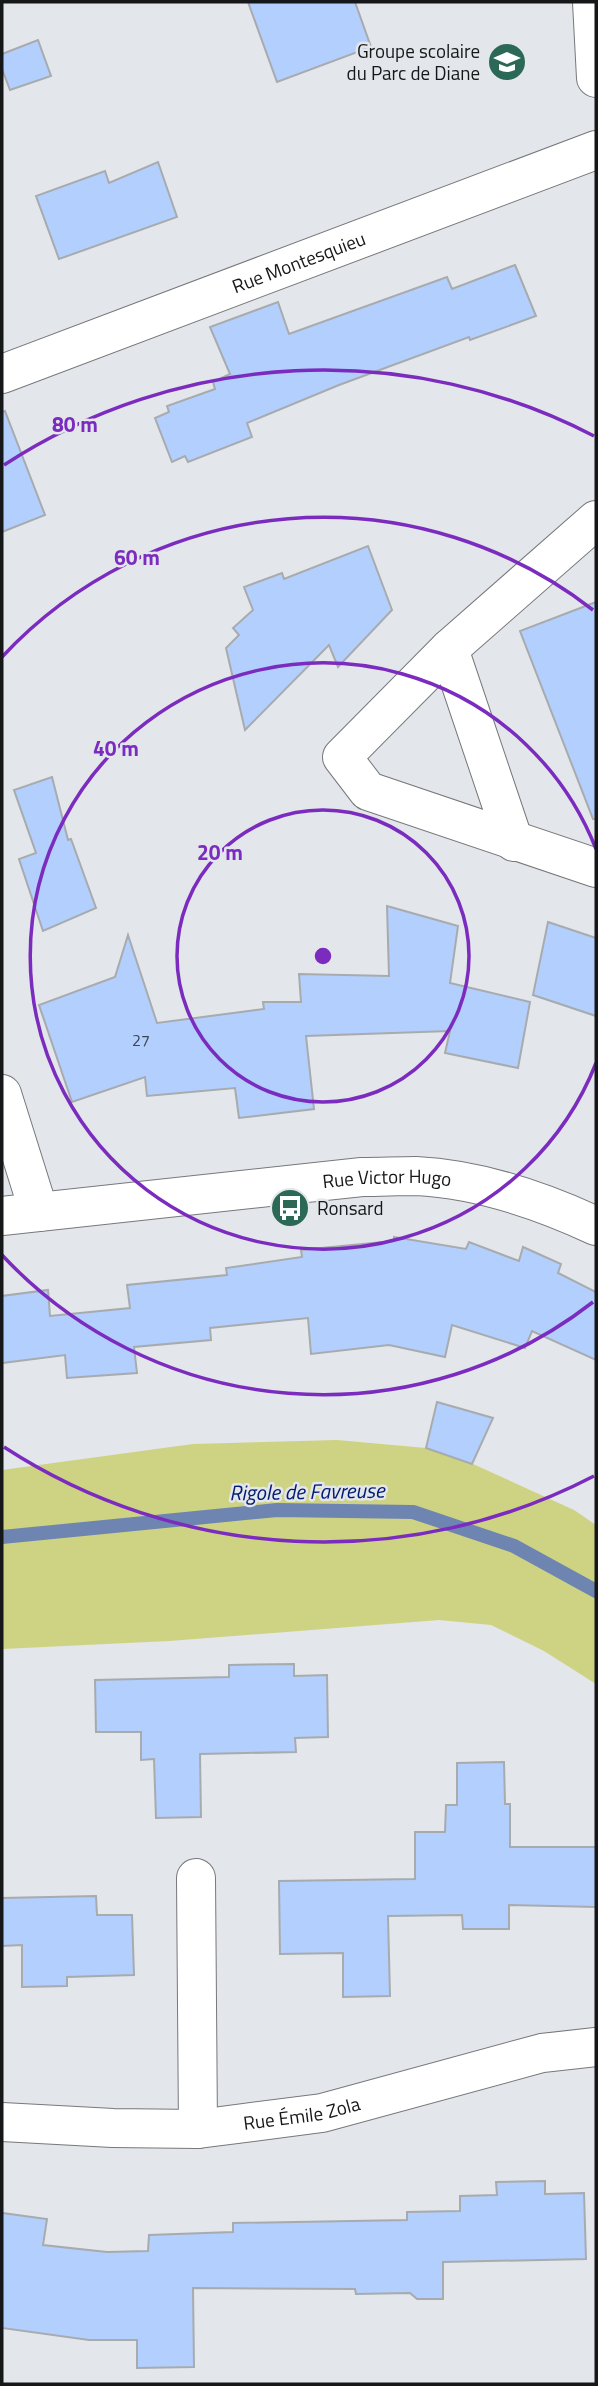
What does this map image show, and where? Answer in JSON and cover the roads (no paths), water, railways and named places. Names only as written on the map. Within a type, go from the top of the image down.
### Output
[{"type":"street","points":[[592,2],[596,78]]},
{"type":"street","name":"Rue Montesquieu","points":[[2,374],[596,150]]},
{"type":"street","points":[[596,520],[449,649],[342,757],[368,791],[596,868]]},
{"type":"street","points":[[449,649],[514,842]]},
{"type":"street","points":[[2,1094],[39,1212]]},
{"type":"street","name":"Rue Victor Hugo","points":[[2,1216],[362,1177],[417,1176],[478,1185],[534,1200],[596,1226]]},
{"type":"street","points":[[196,1878],[198,2129]]},
{"type":"street","name":"Rue Émile Zola","points":[[2,2122],[198,2129],[322,2113],[542,2053],[596,2047]]},
{"type":"waterway","name":"Rigole de Favreuse","points":[[2,1537],[277,1510],[413,1512],[514,1546],[596,1591]]},
{"type":"place","name":"Groupe scolaire du Parc de Diane","points":[[507,62]]},
{"type":"place","name":"Ronsard","points":[[290,1208]]}]
